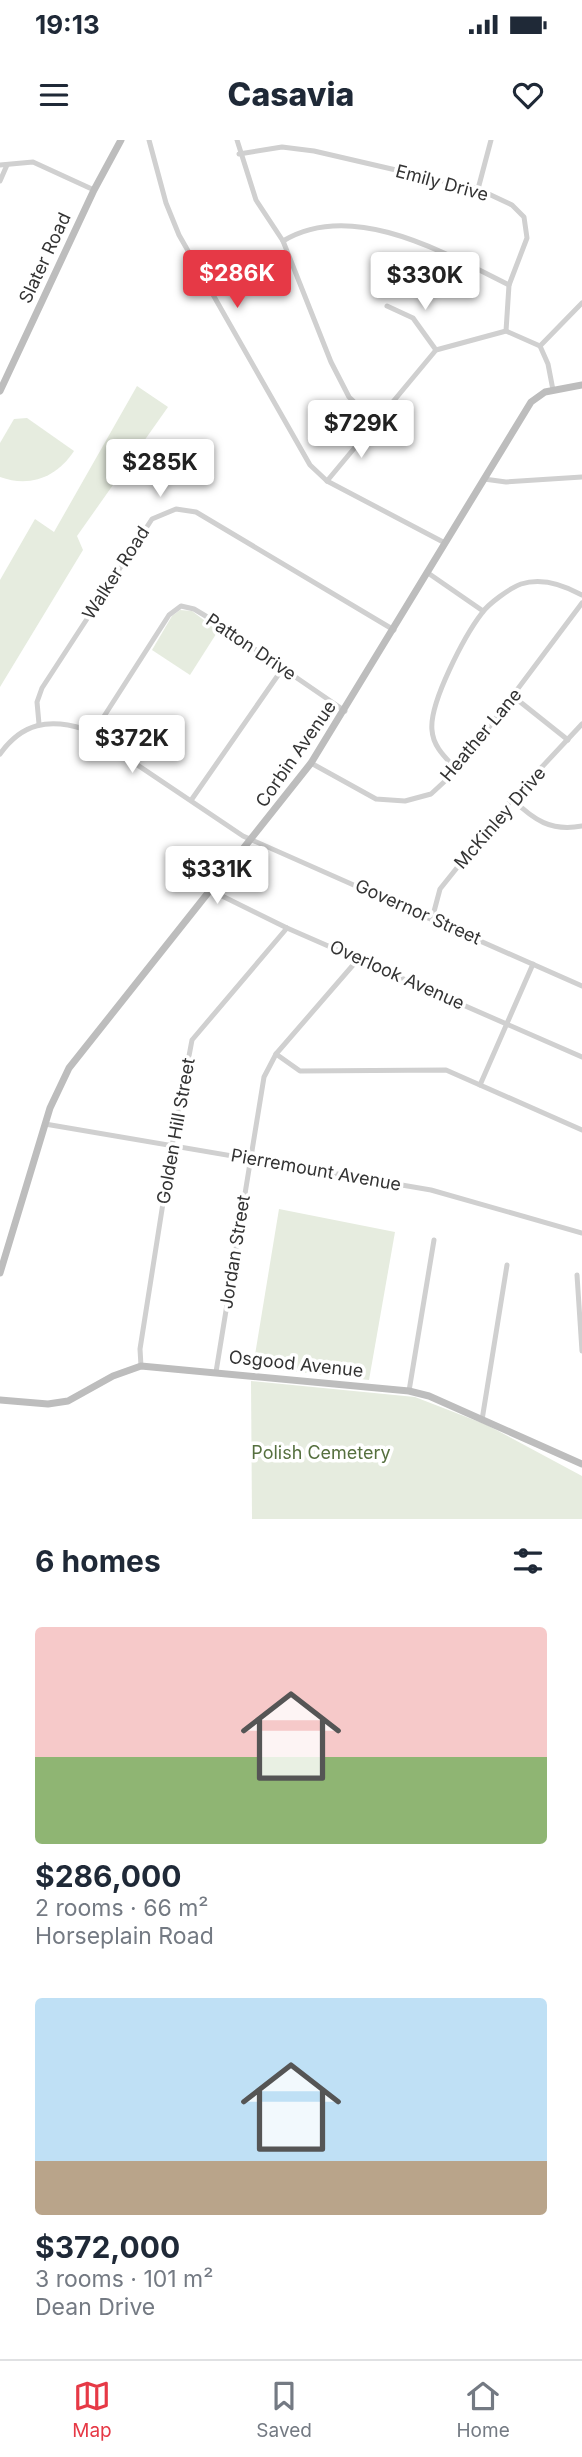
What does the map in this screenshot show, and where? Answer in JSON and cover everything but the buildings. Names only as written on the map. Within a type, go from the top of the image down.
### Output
[{"type":"main road","name":"Slater Road","points":[[0,391],[93,190],[121,140]]},
{"type":"main road","name":"Corbin Avenue","points":[[0,1273],[45,1124],[58,1089],[76,1058],[254,839],[311,764],[531,402],[553,390],[582,385]]},
{"type":"main road","name":"Osgood Avenue","points":[[0,1400],[48,1404],[68,1401],[113,1376],[141,1366],[409,1391],[429,1396],[582,1464]]},
{"type":"street","points":[[149,140],[166,203],[179,235],[310,465],[327,481],[446,543]]},
{"type":"street","points":[[237,140],[239,154],[256,200],[283,241],[331,362],[349,397],[374,421]]},
{"type":"street","points":[[478,189],[491,140]]},
{"type":"street","name":"Emily Drive","points":[[239,154],[282,147],[314,151],[478,189],[512,205],[524,217],[527,238],[509,285],[506,331]]},
{"type":"street","points":[[0,181],[3,165],[33,162],[93,190]]},
{"type":"street","points":[[283,241],[300,230],[338,224],[390,234],[436,249],[509,285]]},
{"type":"street","points":[[540,346],[582,303]]},
{"type":"street","points":[[387,306],[413,318],[436,350]]},
{"type":"street","points":[[327,481],[374,421],[436,350],[506,331],[540,346],[548,364],[553,390]]},
{"type":"street","points":[[484,479],[506,482],[582,477]]},
{"type":"street","name":"Walker Road","points":[[39,724],[37,702],[48,678],[152,519],[170,510],[197,512],[394,630]]},
{"type":"street","points":[[428,573],[482,611]]},
{"type":"street","points":[[457,770],[435,745],[431,729],[433,713],[441,687],[482,611],[521,584],[560,582],[582,595]]},
{"type":"street","name":"Heather Lane","points":[[311,764],[376,799],[405,801],[431,794],[457,770],[582,603]]},
{"type":"street","name":"Patton Drive","points":[[92,734],[177,608],[187,607],[202,613],[345,711]]},
{"type":"street","points":[[192,799],[283,668]]},
{"type":"street","points":[[514,697],[568,740]]},
{"type":"street","points":[[0,754],[14,736],[39,724]]},
{"type":"street","name":"Governor Street","points":[[39,724],[66,724],[92,734],[243,835],[582,986]]},
{"type":"street","name":"McKinley Drive","points":[[432,919],[440,889],[512,799],[582,724]]},
{"type":"street","points":[[512,799],[533,820],[562,830],[582,826]]},
{"type":"street","name":"Overlook Avenue","points":[[212,891],[287,928],[360,957],[582,1057]]},
{"type":"street","name":"Golden Hill Street","points":[[141,1366],[140,1349],[172,1146],[192,1040],[287,928]]},
{"type":"street","name":"Jordan Street","points":[[216,1372],[264,1077],[276,1054],[360,957]]},
{"type":"street","points":[[480,1085],[533,964]]},
{"type":"street","points":[[276,1054],[300,1071],[446,1070],[582,1130]]},
{"type":"street","name":"Pierremount Avenue","points":[[45,1124],[431,1190],[582,1233]]},
{"type":"street","points":[[409,1391],[434,1240]]},
{"type":"street","points":[[482,1420],[507,1265]]},
{"type":"street","points":[[577,1275],[582,1351]]},
{"type":"green space","points":[[137,386],[168,407],[77,536],[83,550],[0,687],[0,580],[35,519],[54,532]]},
{"type":"green space","points":[[27,418],[74,451],[59,468],[42,478],[22,481],[0,477],[0,443],[14,419]]},
{"type":"green space","points":[[180,610],[192,611],[218,631],[190,675],[152,650],[172,616]]},
{"type":"green space","points":[[279,1209],[395,1232],[369,1380],[253,1367]]},
{"type":"green space","name":"Polish Cemetery","points":[[251,1381],[415,1397],[487,1425],[582,1476],[582,1519],[252,1519]]}]
